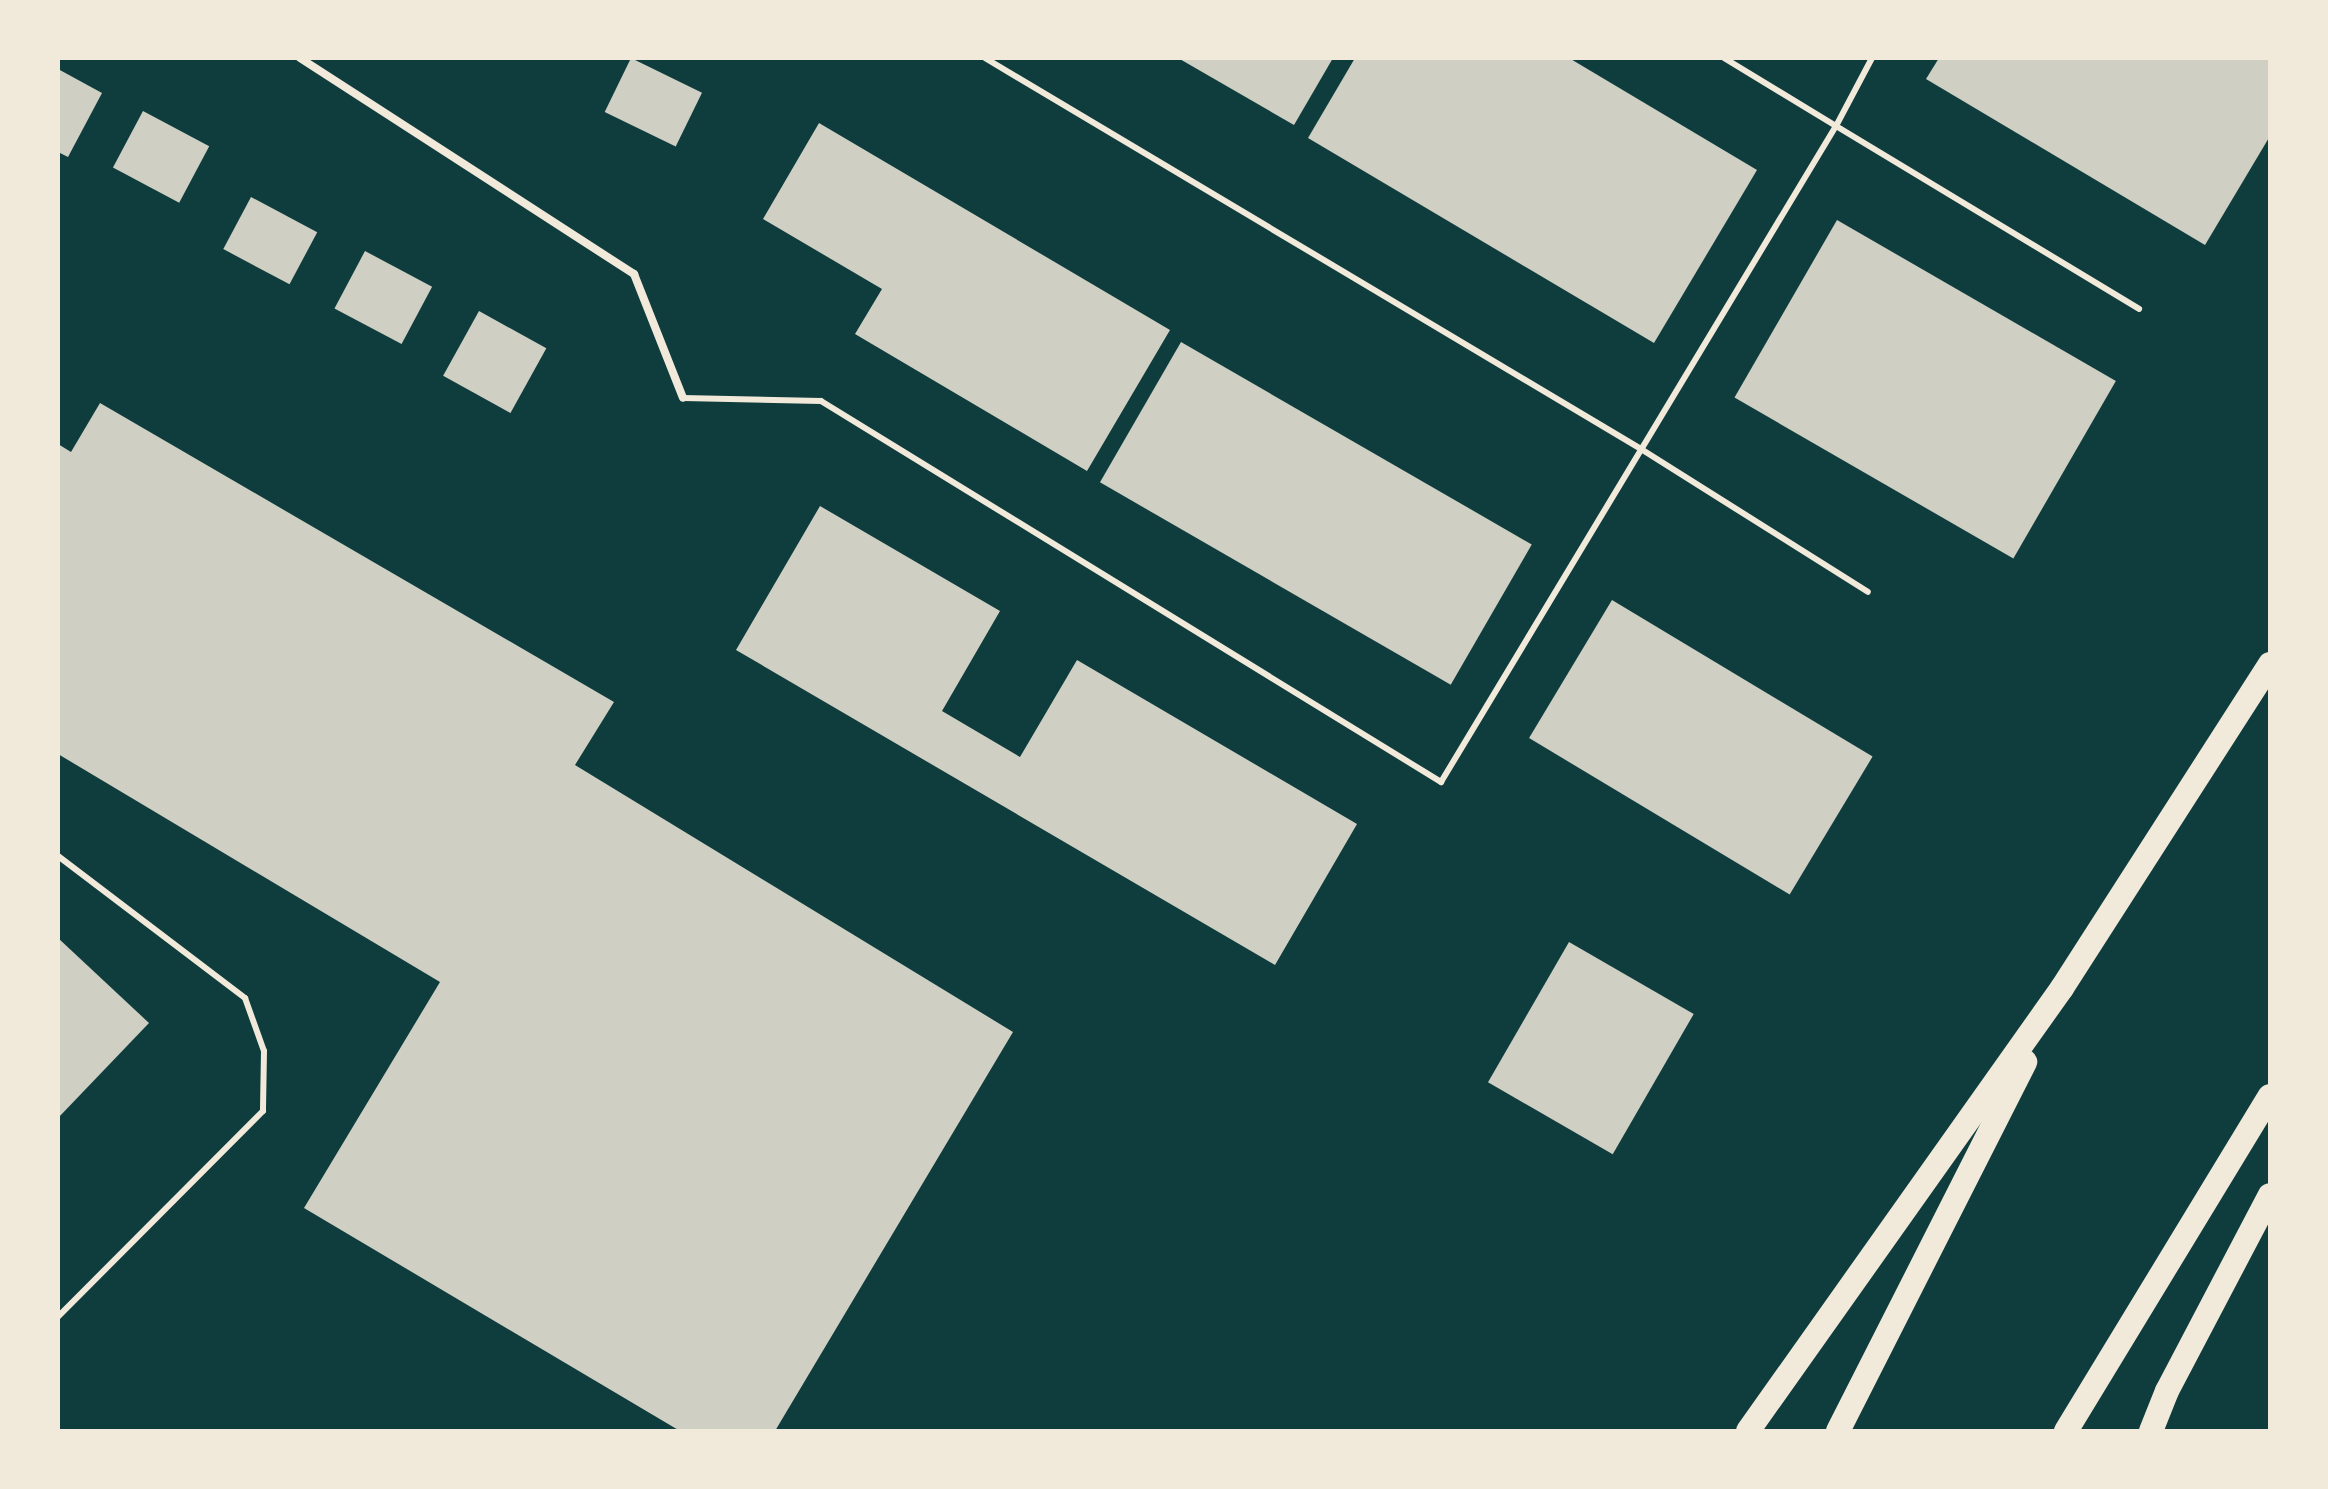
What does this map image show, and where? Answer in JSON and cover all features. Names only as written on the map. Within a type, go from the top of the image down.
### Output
[{"type":"highway","points":[[1748,1431],[2062,988],[2270,664]]},
{"type":"highway","points":[[1838,1431],[2062,988]]},
{"type":"highway","points":[[2066,1431],[2270,1096]]},
{"type":"highway","points":[[2151,1431],[2167,1391],[2270,1195]]},
{"type":"street","points":[[300,58],[634,274],[683,398]]},
{"type":"lane","points":[[985,58],[1641,449],[1868,592]]},
{"type":"lane","points":[[1724,58],[2139,309]]},
{"type":"lane","points":[[683,398],[821,401],[1441,782],[1836,126],[1872,58]]},
{"type":"lane","points":[[58,856],[245,998],[264,1051],[263,1111],[58,1317]]},
{"type":"building","points":[[631,58],[702,93],[676,147],[605,112]]},
{"type":"building","points":[[1178,58],[1333,58],[1294,125]]},
{"type":"building","points":[[1355,58],[1569,58],[1757,170],[1654,343],[1308,138]]},
{"type":"building","points":[[1939,58],[2270,58],[2270,136],[2205,245],[1926,79]]},
{"type":"building","points":[[58,69],[102,93],[68,157],[58,152]]},
{"type":"building","points":[[143,111],[209,146],[179,203],[113,168]]},
{"type":"building","points":[[819,123],[1170,330],[1087,471],[855,334],[882,289],[763,219]]},
{"type":"building","points":[[251,197],[317,232],[290,284],[223,249]]},
{"type":"building","points":[[1837,220],[2116,381],[2013,559],[1734,398]]},
{"type":"building","points":[[365,251],[432,287],[402,344],[334,308]]},
{"type":"building","points":[[479,311],[546,348],[510,413],[443,376]]},
{"type":"building","points":[[1181,342],[1532,544],[1451,685],[1100,482]]},
{"type":"building","points":[[100,403],[614,702],[575,765],[1013,1032],[775,1431],[680,1431],[304,1208],[440,982],[58,754],[58,444],[71,452]]},
{"type":"building","points":[[820,506],[1000,611],[942,711],[1020,757],[1077,660],[1357,824],[1275,965],[736,650]]},
{"type":"building","points":[[1612,600],[1873,757],[1790,895],[1529,738]]},
{"type":"building","points":[[58,938],[149,1023],[58,1118]]},
{"type":"building","points":[[1569,942],[1694,1014],[1613,1154],[1488,1082]]}]
